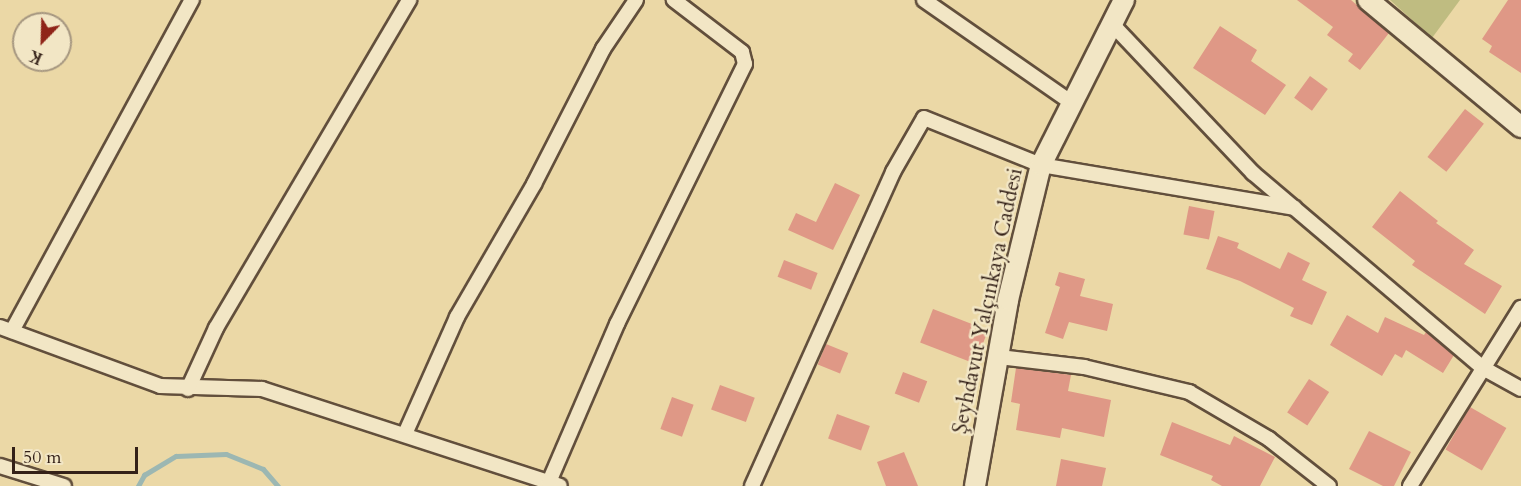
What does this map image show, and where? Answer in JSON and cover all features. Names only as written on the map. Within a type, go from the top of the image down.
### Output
[{"type":"street","points":[[192,0],[6,329],[160,386],[188,389],[262,389],[554,484],[617,324],[745,64],[742,52],[674,0]]},
{"type":"street","points":[[188,389],[216,328],[409,0]]},
{"type":"street","points":[[405,434],[457,317],[534,184],[603,49],[636,0]]},
{"type":"street","points":[[924,0],[942,5],[1071,102]]},
{"type":"street","name":"Şeyhdavut Yalçınkaya Caddesi","points":[[975,486],[999,357],[1041,165],[1124,0]]},
{"type":"street","points":[[1368,0],[1521,127]]},
{"type":"street","points":[[1112,24],[1253,173],[1483,368],[1521,389]]},
{"type":"street","points":[[752,486],[893,172],[924,118],[1041,165],[1294,208]]},
{"type":"street","points":[[1410,486],[1521,308]]},
{"type":"street","points":[[999,357],[1084,367],[1189,392],[1269,439],[1329,486]]},
{"type":"street","points":[[0,466],[64,486]]},
{"type":"shaded area","points":[[1390,0],[1460,0],[1432,38]]},
{"type":"building","points":[[1297,0],[1351,0],[1389,33],[1360,70],[1348,61],[1353,54],[1327,35],[1333,27]]},
{"type":"building","points":[[1508,0],[1521,0],[1521,73],[1489,52],[1492,46],[1482,39]]},
{"type":"building","points":[[1220,26],[1257,50],[1251,61],[1286,85],[1265,115],[1193,68]]},
{"type":"building","points":[[1310,76],[1328,89],[1312,111],[1294,98]]},
{"type":"building","points":[[1465,109],[1484,124],[1446,172],[1427,157]]},
{"type":"building","points":[[835,183],[860,195],[833,250],[788,230],[796,213],[816,222]]},
{"type":"building","points":[[1400,191],[1438,221],[1436,223],[1474,250],[1464,264],[1502,286],[1485,314],[1412,265],[1415,261],[1372,227]]},
{"type":"building","points":[[1189,206],[1215,211],[1209,239],[1183,234]]},
{"type":"building","points":[[1218,236],[1239,243],[1237,248],[1280,269],[1288,252],[1310,263],[1302,280],[1327,292],[1312,325],[1290,316],[1294,308],[1240,281],[1206,269]]},
{"type":"building","points":[[784,260],[818,273],[811,290],[778,277]]},
{"type":"building","points":[[1059,272],[1085,279],[1080,296],[1113,304],[1107,331],[1069,322],[1063,339],[1045,333],[1060,287],[1055,285]]},
{"type":"building","points":[[933,309],[988,330],[975,364],[920,343]]},
{"type":"building","points":[[1347,315],[1378,333],[1385,317],[1424,335],[1426,332],[1454,355],[1443,373],[1406,350],[1402,358],[1395,354],[1382,376],[1330,345]]},
{"type":"building","points":[[826,344],[848,353],[840,373],[818,364]]},
{"type":"building","points":[[1016,368],[1071,375],[1068,391],[1111,400],[1104,437],[1062,428],[1060,438],[1016,430],[1020,404],[1011,402]]},
{"type":"building","points":[[903,372],[927,381],[919,403],[895,393]]},
{"type":"building","points":[[1309,379],[1329,392],[1307,426],[1287,413]]},
{"type":"building","points":[[720,385],[755,398],[746,422],[711,409]]},
{"type":"building","points":[[672,397],[694,405],[682,437],[660,429]]},
{"type":"building","points":[[1470,407],[1506,428],[1482,470],[1446,449]]},
{"type":"building","points":[[837,414],[870,426],[861,450],[828,438]]},
{"type":"building","points":[[1172,422],[1230,445],[1234,436],[1275,457],[1260,486],[1222,486],[1211,480],[1213,476],[1160,455]]},
{"type":"building","points":[[1369,431],[1411,452],[1394,486],[1383,486],[1349,469]]},
{"type":"building","points":[[904,452],[918,486],[886,486],[877,462]]},
{"type":"building","points":[[1061,459],[1106,468],[1102,486],[1056,486]]},
{"type":"waterway","points":[[138,486],[144,475],[176,456],[226,454],[263,469],[278,486]]}]
